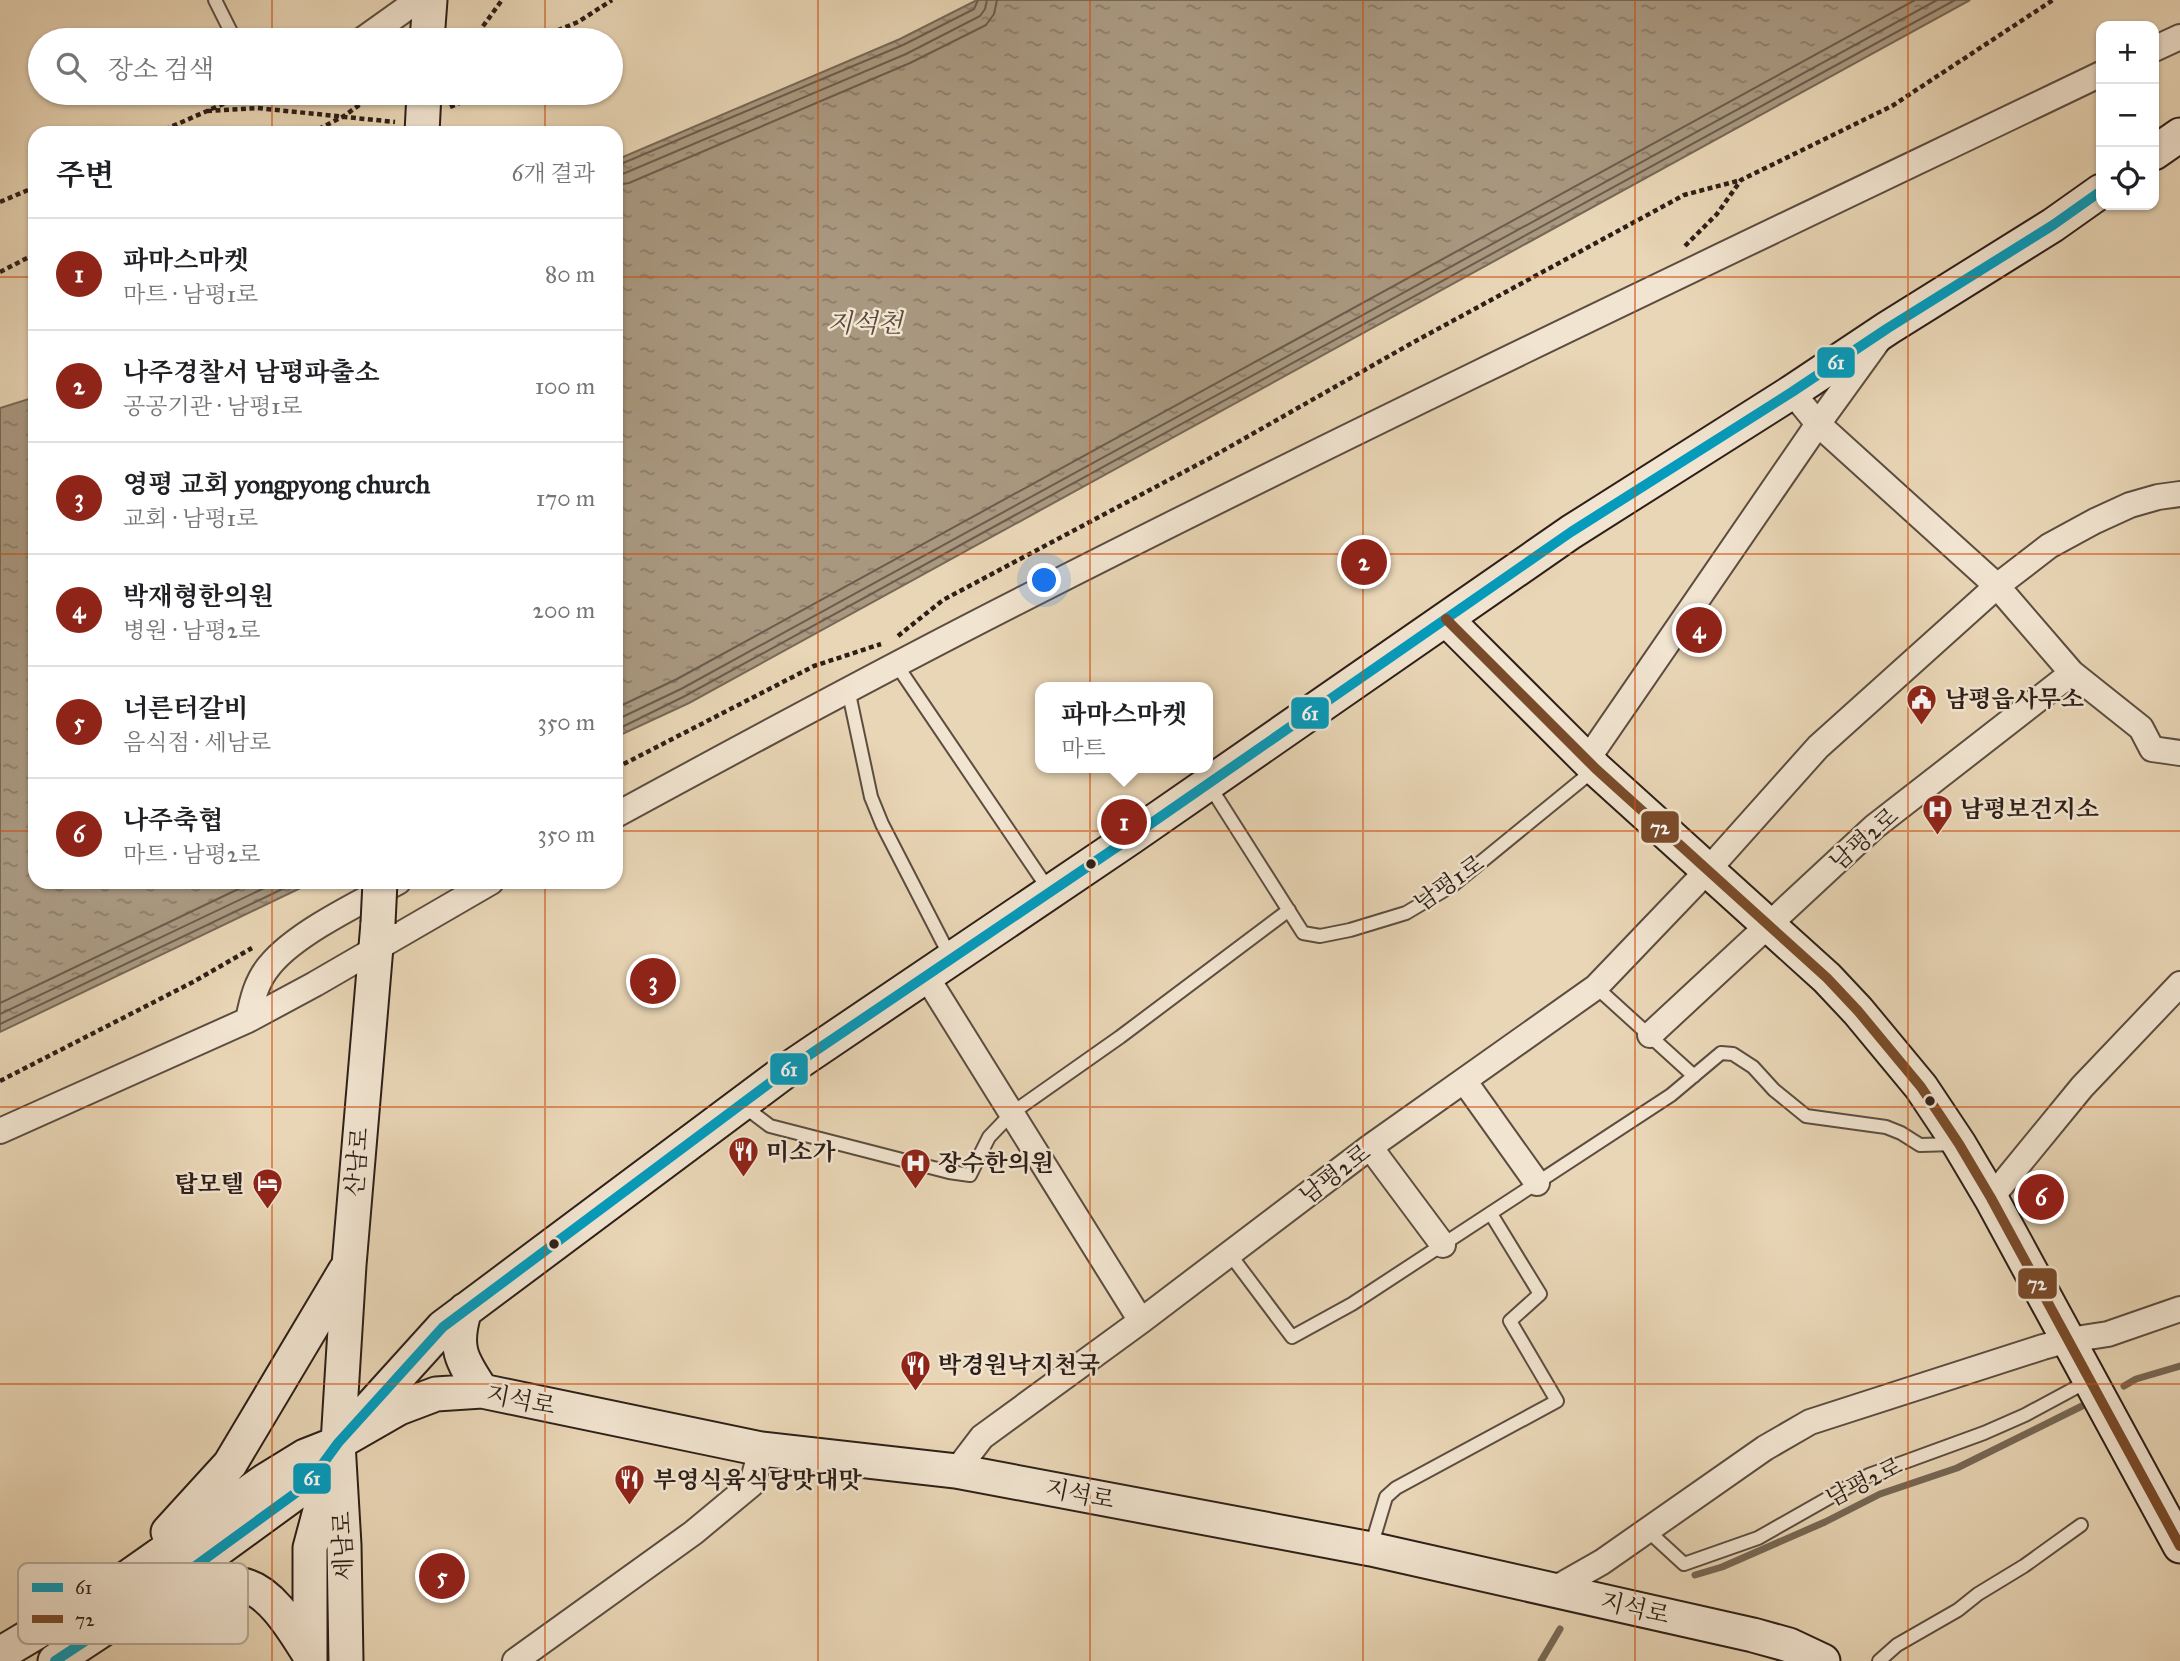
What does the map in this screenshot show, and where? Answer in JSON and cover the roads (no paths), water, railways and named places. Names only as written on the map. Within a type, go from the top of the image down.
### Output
[{"type":"street","points":[[393,28],[426,15]]},
{"type":"street","points":[[2159,47],[2180,37]]},
{"type":"street","points":[[623,811],[848,689],[891,653],[1022,599],[1524,351],[2096,76]]},
{"type":"street","points":[[412,126],[431,105]]},
{"type":"street","points":[[2159,150],[2180,135]]},
{"type":"street","points":[[199,1563],[307,1484],[338,1443],[443,1327],[787,1070],[1208,784],[1571,532],[2053,225],[2096,195]]},
{"type":"street","points":[[1591,764],[1818,424],[1888,328]]},
{"type":"street","points":[[1792,392],[1818,424],[1997,586],[2072,673],[2141,727],[2152,749],[2180,753]]},
{"type":"street","name":"남평2로","points":[[956,1471],[982,1437],[1141,1321],[1370,1147],[1465,1082],[1596,986],[1708,870],[1818,747],[1997,586],[2049,546],[2095,521],[2130,505],[2180,494]]},
{"type":"street","points":[[1446,619],[1591,764],[1827,978],[1921,1087],[1991,1198],[2179,1542]]},
{"type":"street","name":"남평2로","points":[[1650,1035],[1874,827],[2072,673]]},
{"type":"street","name":"산남로","points":[[338,1443],[348,1265],[380,889]]},
{"type":"street","points":[[248,1020],[254,993],[269,965],[290,947],[342,912],[385,889]]},
{"type":"street","points":[[0,1131],[248,1020],[377,936],[476,889]]},
{"type":"street","points":[[939,967],[1012,1114],[1141,1321]]},
{"type":"street","points":[[1991,1198],[2082,1087],[2180,984]]},
{"type":"street","points":[[1465,1082],[1537,1183]]},
{"type":"street","points":[[1370,1147],[1443,1245]]},
{"type":"street","points":[[140,1563],[230,1464],[348,1265]]},
{"type":"street","points":[[1550,1591],[1602,1562],[1765,1448],[1810,1422],[2069,1340],[2108,1334],[2180,1309]]},
{"type":"street","points":[[465,1310],[459,1331],[460,1352],[467,1369],[482,1391]]},
{"type":"street","name":"지석로","points":[[338,1443],[399,1408],[436,1394],[482,1391],[761,1449],[956,1471],[1371,1549],[1753,1635],[1789,1645],[1823,1661]]},
{"type":"street","points":[[148,1563],[266,1479],[305,1456],[338,1443]]},
{"type":"street","name":"세남로","points":[[309,1658],[310,1548],[338,1443]]},
{"type":"street","name":"세남로","points":[[338,1443],[344,1545],[346,1661]]},
{"type":"street","points":[[515,1661],[693,1533],[752,1484],[761,1449]]},
{"type":"street","points":[[248,1588],[261,1594],[282,1614],[309,1658]]},
{"type":"street","points":[[0,1654],[18,1643]]},
{"type":"street","points":[[55,1661],[81,1644]]},
{"type":"lane","points":[[215,0],[229,28]]},
{"type":"lane","points":[[891,653],[1050,891]]},
{"type":"lane","points":[[848,689],[871,797],[939,967]]},
{"type":"lane","name":"남평1로","points":[[1208,784],[1303,933],[1321,936],[1406,914],[1453,885],[1591,764]]},
{"type":"lane","points":[[741,1104],[770,1126],[970,1175],[989,1137],[1012,1114],[1289,910]]},
{"type":"lane","points":[[1596,986],[1694,1076]]},
{"type":"lane","points":[[1229,1253],[1292,1337],[1352,1304],[1671,1095],[1721,1053],[1733,1054],[1753,1068],[1774,1090],[1806,1115],[1886,1127],[1920,1145],[1959,1144]]},
{"type":"lane","points":[[1371,1549],[1381,1509],[1386,1497],[1396,1488],[1557,1401],[1510,1321],[1540,1294],[1491,1214]]},
{"type":"lane","name":"남평2로","points":[[1647,1531],[1684,1564],[1758,1538],[1869,1475],[2025,1415],[2090,1380]]},
{"type":"lane","points":[[1879,1661],[1897,1645],[1958,1610],[2081,1525]]},
{"type":"water","name":"지석천","points":[[977,0],[1970,0],[689,703],[623,734],[623,157],[900,39]]},
{"type":"water","points":[[28,399],[28,889],[298,889],[0,1032],[0,408]]},
{"type":"waterway","points":[[2124,1386],[2136,1379],[2180,1366]]},
{"type":"waterway","points":[[1695,1575],[1722,1567],[1825,1522],[1880,1494],[1957,1468],[2082,1406]]},
{"type":"waterway","points":[[1541,1661],[1560,1629]]},
{"type":"place","name":"나주경찰서 남평파출소","points":[[1364,562]]},
{"type":"place","name":"박재형한의원","points":[[1699,630]]},
{"type":"place","name":"남평읍사무소","points":[[1922,726]]},
{"type":"place","name":"파마스마켓","points":[[1124,822]]},
{"type":"place","name":"남평보건지소","points":[[1937,836]]},
{"type":"place","name":"영평 교회 yongpyong church","points":[[653,981]]},
{"type":"place","name":"미소가","points":[[743,1179]]},
{"type":"place","name":"장수한의원","points":[[915,1190]]},
{"type":"place","name":"나주축협","points":[[2041,1197]]},
{"type":"place","name":"탑모텔","points":[[267,1211]]},
{"type":"place","name":"박경원낙지천국","points":[[915,1392]]},
{"type":"place","name":"부영식육식당맛대맛","points":[[630,1507]]},
{"type":"place","name":"너른터갈비","points":[[442,1576]]}]
